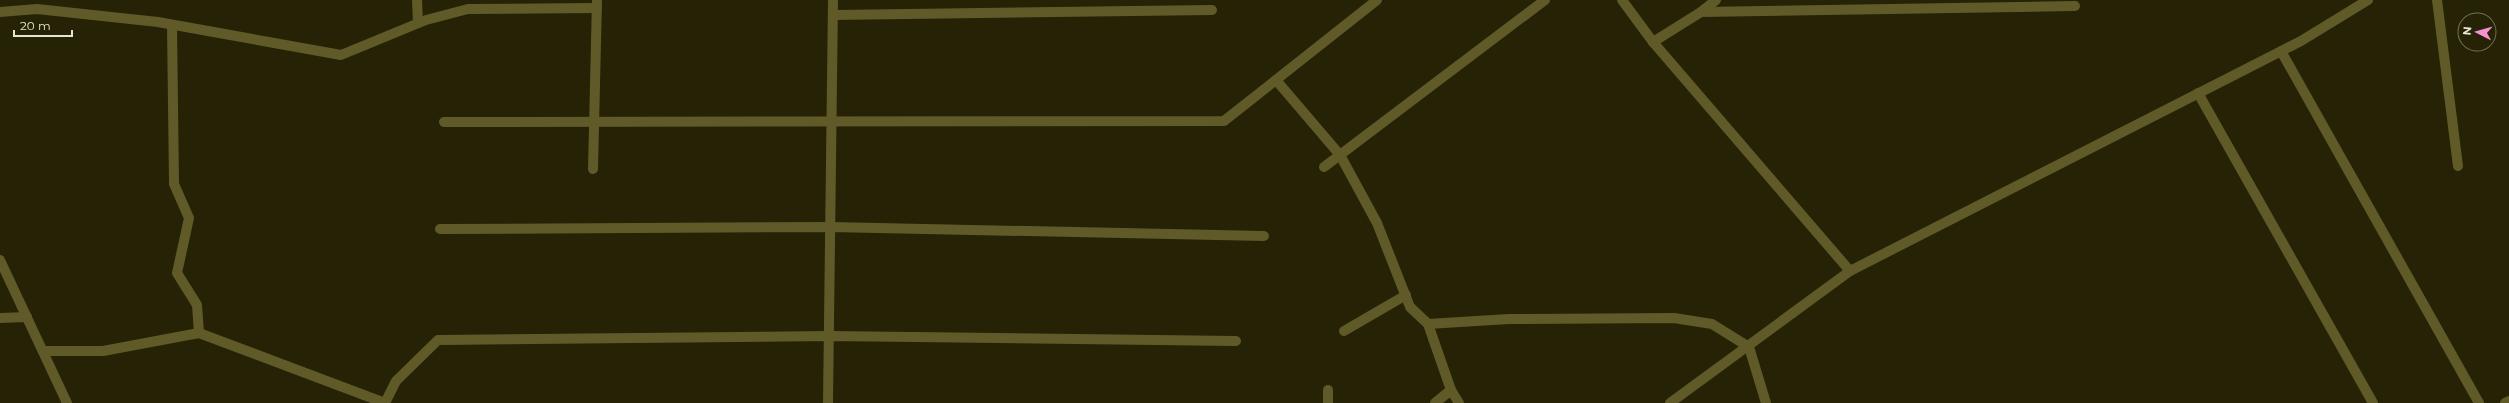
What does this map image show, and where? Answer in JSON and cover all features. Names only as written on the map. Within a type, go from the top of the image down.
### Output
[{"type":"street","points":[[417,0],[418,23]]},
{"type":"street","points":[[828,403],[833,0]]},
{"type":"street","points":[[444,122],[594,120],[1224,121],[1377,0]]},
{"type":"street","points":[[1324,167],[1545,0]]},
{"type":"street","points":[[1622,0],[1653,42],[1850,271]]},
{"type":"street","points":[[1653,42],[1701,12],[1716,0]]},
{"type":"street","points":[[1670,403],[1749,347],[1850,271],[2281,51],[2368,0]]},
{"type":"street","points":[[2437,0],[2458,166]]},
{"type":"street","points":[[0,12],[38,9],[172,25],[342,55],[418,23],[468,9],[597,4],[593,169]]},
{"type":"street","points":[[1701,12],[2075,6]]},
{"type":"street","points":[[833,15],[1212,10]]},
{"type":"street","points":[[172,25],[174,184],[189,218],[177,273],[197,305],[199,333]]},
{"type":"street","points":[[2281,51],[2479,403]]},
{"type":"street","points":[[1276,80],[1340,155],[1376,223],[1410,307],[1428,324],[1451,390],[1459,403]]},
{"type":"street","points":[[2198,93],[2373,403]]},
{"type":"street","points":[[440,228],[830,227],[1264,236]]},
{"type":"street","points":[[0,260],[67,403]]},
{"type":"street","points":[[1344,331],[1406,295]]},
{"type":"street","points":[[0,318],[27,317]]},
{"type":"street","points":[[1428,324],[1509,319],[1674,318],[1712,324],[1749,347],[1766,403]]},
{"type":"street","points":[[43,351],[103,351],[199,333],[385,403],[396,381],[438,340],[829,336],[1236,341]]},
{"type":"street","points":[[1328,390],[1328,403]]},
{"type":"street","points":[[1435,403],[1451,390]]},
{"type":"street","points":[[2505,403],[2509,401]]}]
